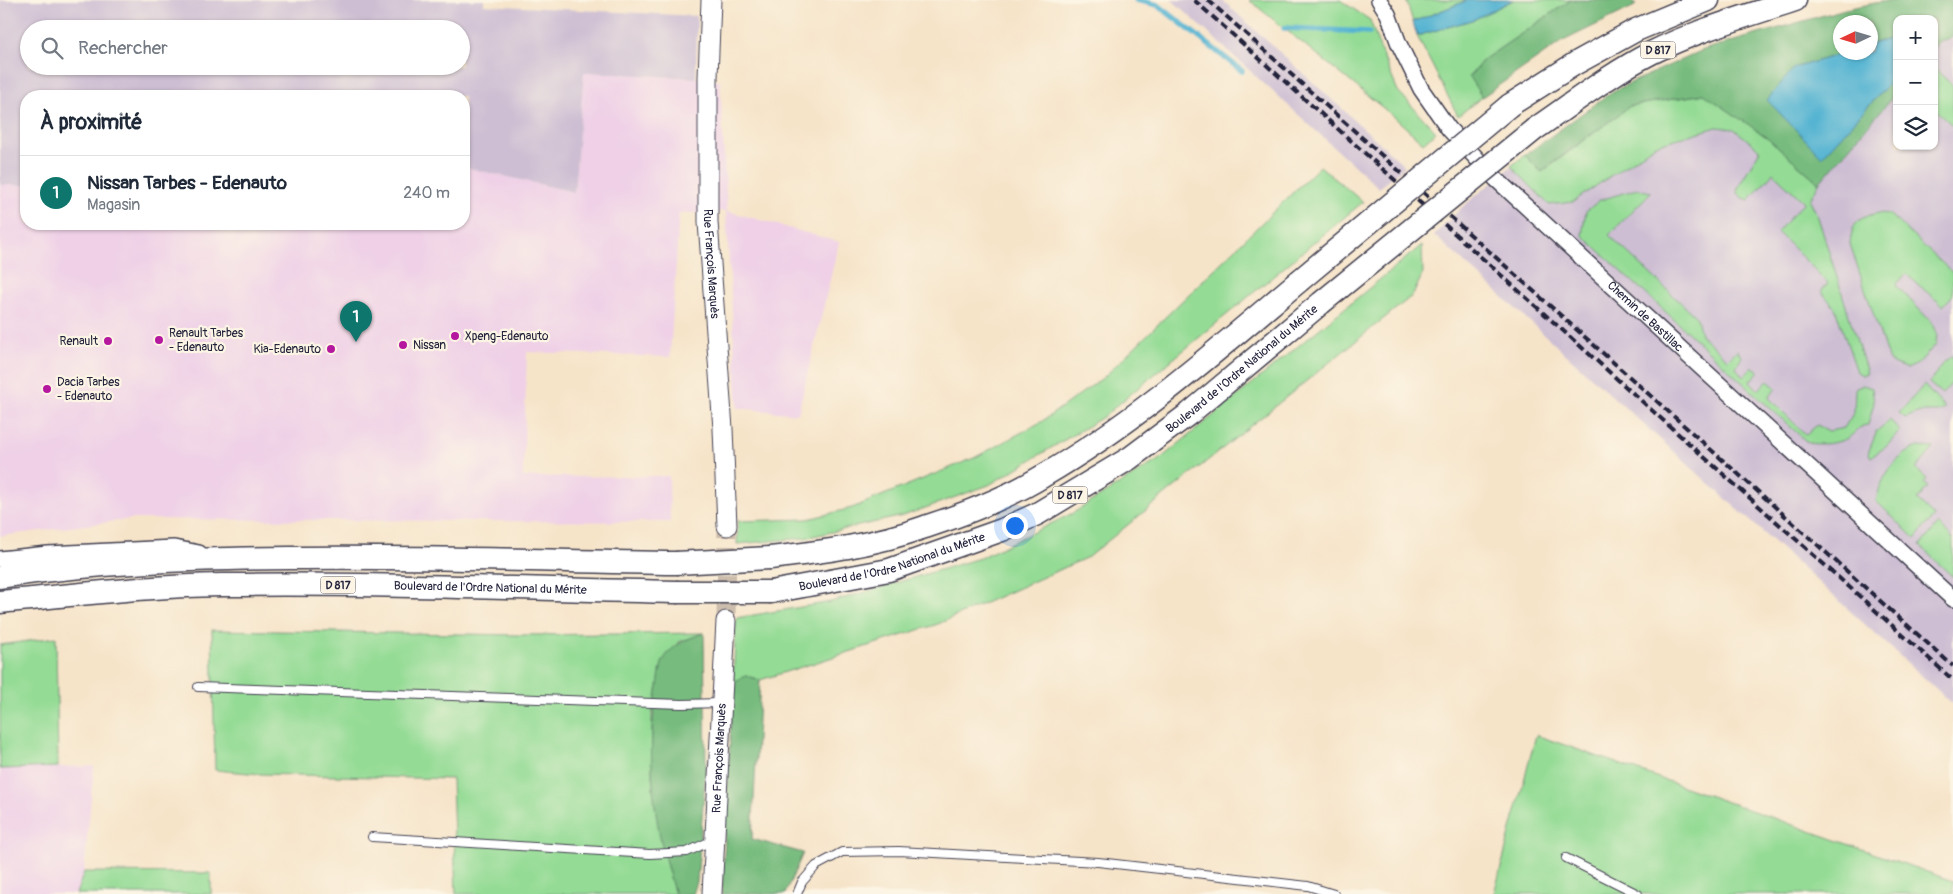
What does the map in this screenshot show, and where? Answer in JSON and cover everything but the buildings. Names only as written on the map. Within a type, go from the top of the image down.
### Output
[{"type":"main road","name":"Boulevard de l'Ordre National du Mérite","points":[[0,578],[40,571],[223,558],[356,557],[676,563],[770,558],[844,549],[924,528],[980,507],[1042,477],[1097,443],[1175,385],[1510,105],[1576,63],[1636,30],[1708,0]]},
{"type":"main road","name":"Boulevard de l'Ordre National du Mérite","points":[[0,602],[93,593],[221,585],[359,585],[676,592],[771,592],[889,570],[1002,530],[1037,514],[1130,458],[1190,413],[1321,303],[1535,129],[1593,88],[1651,53],[1722,24],[1795,0]]},
{"type":"street","name":"Rue François Marquès","points":[[711,0],[708,77],[708,222],[723,429],[727,526]]},
{"type":"street","name":"Chemin de Bastillac","points":[[1379,0],[1388,14],[1399,44],[1421,89],[1449,128],[1496,179],[1953,599]]},
{"type":"street","points":[[0,559],[48,554],[174,548],[223,558]]},
{"type":"street","name":"Rue François Marquès","points":[[712,894],[726,621]]},
{"type":"lane","points":[[198,687],[673,704],[722,703]]},
{"type":"lane","points":[[372,837],[650,854],[686,852],[715,840]]},
{"type":"lane","points":[[797,894],[802,882],[816,866],[842,852],[899,851],[1098,862],[1308,886],[1334,894]]},
{"type":"lane","points":[[1566,858],[1638,894]]},
{"type":"shaded area","points":[[0,0],[484,0],[484,5],[697,16],[696,78],[584,72],[574,192],[470,168],[470,90],[20,90],[20,185],[0,185]]},
{"type":"shaded area","points":[[1172,0],[1222,0],[1405,166],[1379,188]]},
{"type":"shaded area","points":[[1953,37],[1953,704],[1434,235],[1461,208],[1525,155],[1542,172],[1705,94],[1818,183],[1893,97],[1893,150],[1938,150],[1938,43]]},
{"type":"shaded area","points":[[584,72],[720,81],[727,211],[839,242],[798,414],[738,408],[726,211],[679,214],[670,357],[527,352],[523,477],[669,476],[670,522],[132,519],[0,536],[0,185],[20,185],[20,230],[470,230],[470,168],[574,192]]},
{"type":"shaded area","points":[[94,766],[84,872],[76,894],[0,894],[0,769]]},
{"type":"green space","points":[[1249,0],[1340,0],[1370,20],[1398,91],[1436,132],[1423,143],[1393,116]]},
{"type":"green space","points":[[1406,0],[1468,0],[1413,22]]},
{"type":"green space","points":[[1513,0],[1571,0],[1483,60],[1470,77],[1482,97],[1458,116],[1417,36],[1475,19]]},
{"type":"green space","points":[[1571,0],[1629,0],[1637,5],[1561,42],[1482,97],[1469,77],[1483,60]]},
{"type":"green space","points":[[1891,0],[1953,0],[1953,37],[1938,43],[1938,15],[1893,15],[1893,38],[1878,42],[1878,15],[1833,15],[1833,56],[1794,68],[1868,106],[1893,79],[1893,97],[1819,183],[1768,138],[1704,94],[1630,106],[1541,172],[1525,155],[1613,91],[1703,50],[1845,9]]},
{"type":"green space","points":[[1938,72],[1953,86],[1953,126],[1938,112]]},
{"type":"green space","points":[[1705,94],[1768,138],[1819,183],[1810,200],[1818,217],[1867,373],[1862,375],[1857,372],[1835,308],[1821,291],[1828,283],[1777,232],[1804,202],[1773,173],[1749,200],[1741,197],[1737,191],[1760,150],[1734,129],[1717,127],[1655,145],[1573,202],[1549,205],[1511,166],[1525,155],[1542,172],[1630,106]]},
{"type":"green space","points":[[1320,166],[1363,202],[1103,417],[989,485],[903,516],[805,538],[737,544],[738,521],[808,519],[852,508],[974,458],[1041,422],[1104,377]]},
{"type":"green space","points":[[1637,189],[1651,192],[1609,235],[1697,318],[1701,335],[1728,359],[1737,350],[1742,357],[1736,367],[1743,377],[1753,367],[1759,371],[1750,381],[1758,390],[1768,381],[1776,388],[1769,398],[1806,435],[1817,425],[1829,431],[1844,428],[1854,412],[1855,389],[1863,385],[1872,388],[1874,403],[1868,425],[1862,426],[1848,438],[1839,442],[1808,443],[1582,235],[1586,211],[1600,200]]},
{"type":"green space","points":[[1878,213],[1889,214],[1953,273],[1953,295],[1943,306],[1906,274],[1896,285],[1934,325],[1937,334],[1936,344],[1918,364],[1907,369],[1889,361],[1850,244],[1854,226],[1860,219]]},
{"type":"green space","points":[[1422,245],[1423,273],[1413,295],[1088,557],[938,624],[760,680],[746,676],[733,682],[736,618],[831,602],[980,558],[1073,513],[1160,459]]},
{"type":"green space","points":[[1953,356],[1953,382],[1942,394],[1929,383],[1942,364]]},
{"type":"green space","points":[[1924,385],[1945,408],[1939,412],[1920,412],[1905,418],[1899,413]]},
{"type":"green space","points":[[1890,420],[1900,431],[1887,446],[1871,457],[1868,453],[1877,431]]},
{"type":"green space","points":[[1918,447],[1934,448],[1916,469],[1927,479],[1924,483],[1928,487],[1917,500],[1934,516],[1915,539],[1876,501],[1882,483],[1890,468],[1902,456]]},
{"type":"green space","points":[[1938,524],[1953,539],[1953,577],[1920,546]]},
{"type":"green space","points":[[212,630],[521,635],[704,633],[679,642],[652,713],[652,777],[666,863],[675,894],[456,894],[452,779],[260,774],[215,770]]},
{"type":"green space","points":[[704,633],[706,767],[697,882],[693,894],[675,894],[662,844],[653,791],[652,738],[654,712],[662,663],[665,657],[674,647]]},
{"type":"green space","points":[[56,637],[58,767],[0,769],[0,645]]},
{"type":"green space","points":[[746,676],[760,680],[752,839],[803,853],[785,894],[722,894],[733,682]]},
{"type":"green space","points":[[1536,735],[1953,881],[1953,894],[1494,894]]},
{"type":"green space","points":[[84,872],[211,873],[211,894],[76,894]]},
{"type":"water","points":[[1468,0],[1513,0],[1475,19],[1417,36],[1413,22]]},
{"type":"water","points":[[1893,38],[1893,79],[1822,157],[1767,100],[1794,68],[1833,56],[1833,60],[1878,60],[1878,42]]},
{"type":"waterway","points":[[1136,0],[1158,5],[1242,71]]},
{"type":"waterway","points":[[1284,28],[1369,32]]},
{"type":"tunnel","points":[[726,621],[727,526]]},
{"type":"railway","points":[[1194,0],[1953,680]]},
{"type":"railway","points":[[1208,0],[1953,666]]},
{"type":"place","name":"Xpeng-Edenauto","points":[[455,336]]},
{"type":"place","name":"Renault Tarbes - Edenauto","points":[[159,340]]},
{"type":"place","name":"Renault","points":[[108,341]]},
{"type":"place","name":"Nissan Tarbes - Edenauto","points":[[356,342]]},
{"type":"place","name":"Nissan","points":[[403,345]]},
{"type":"place","name":"Kia-Edenauto","points":[[331,349]]},
{"type":"place","name":"Dacia Tarbes - Edenauto","points":[[47,389]]}]
